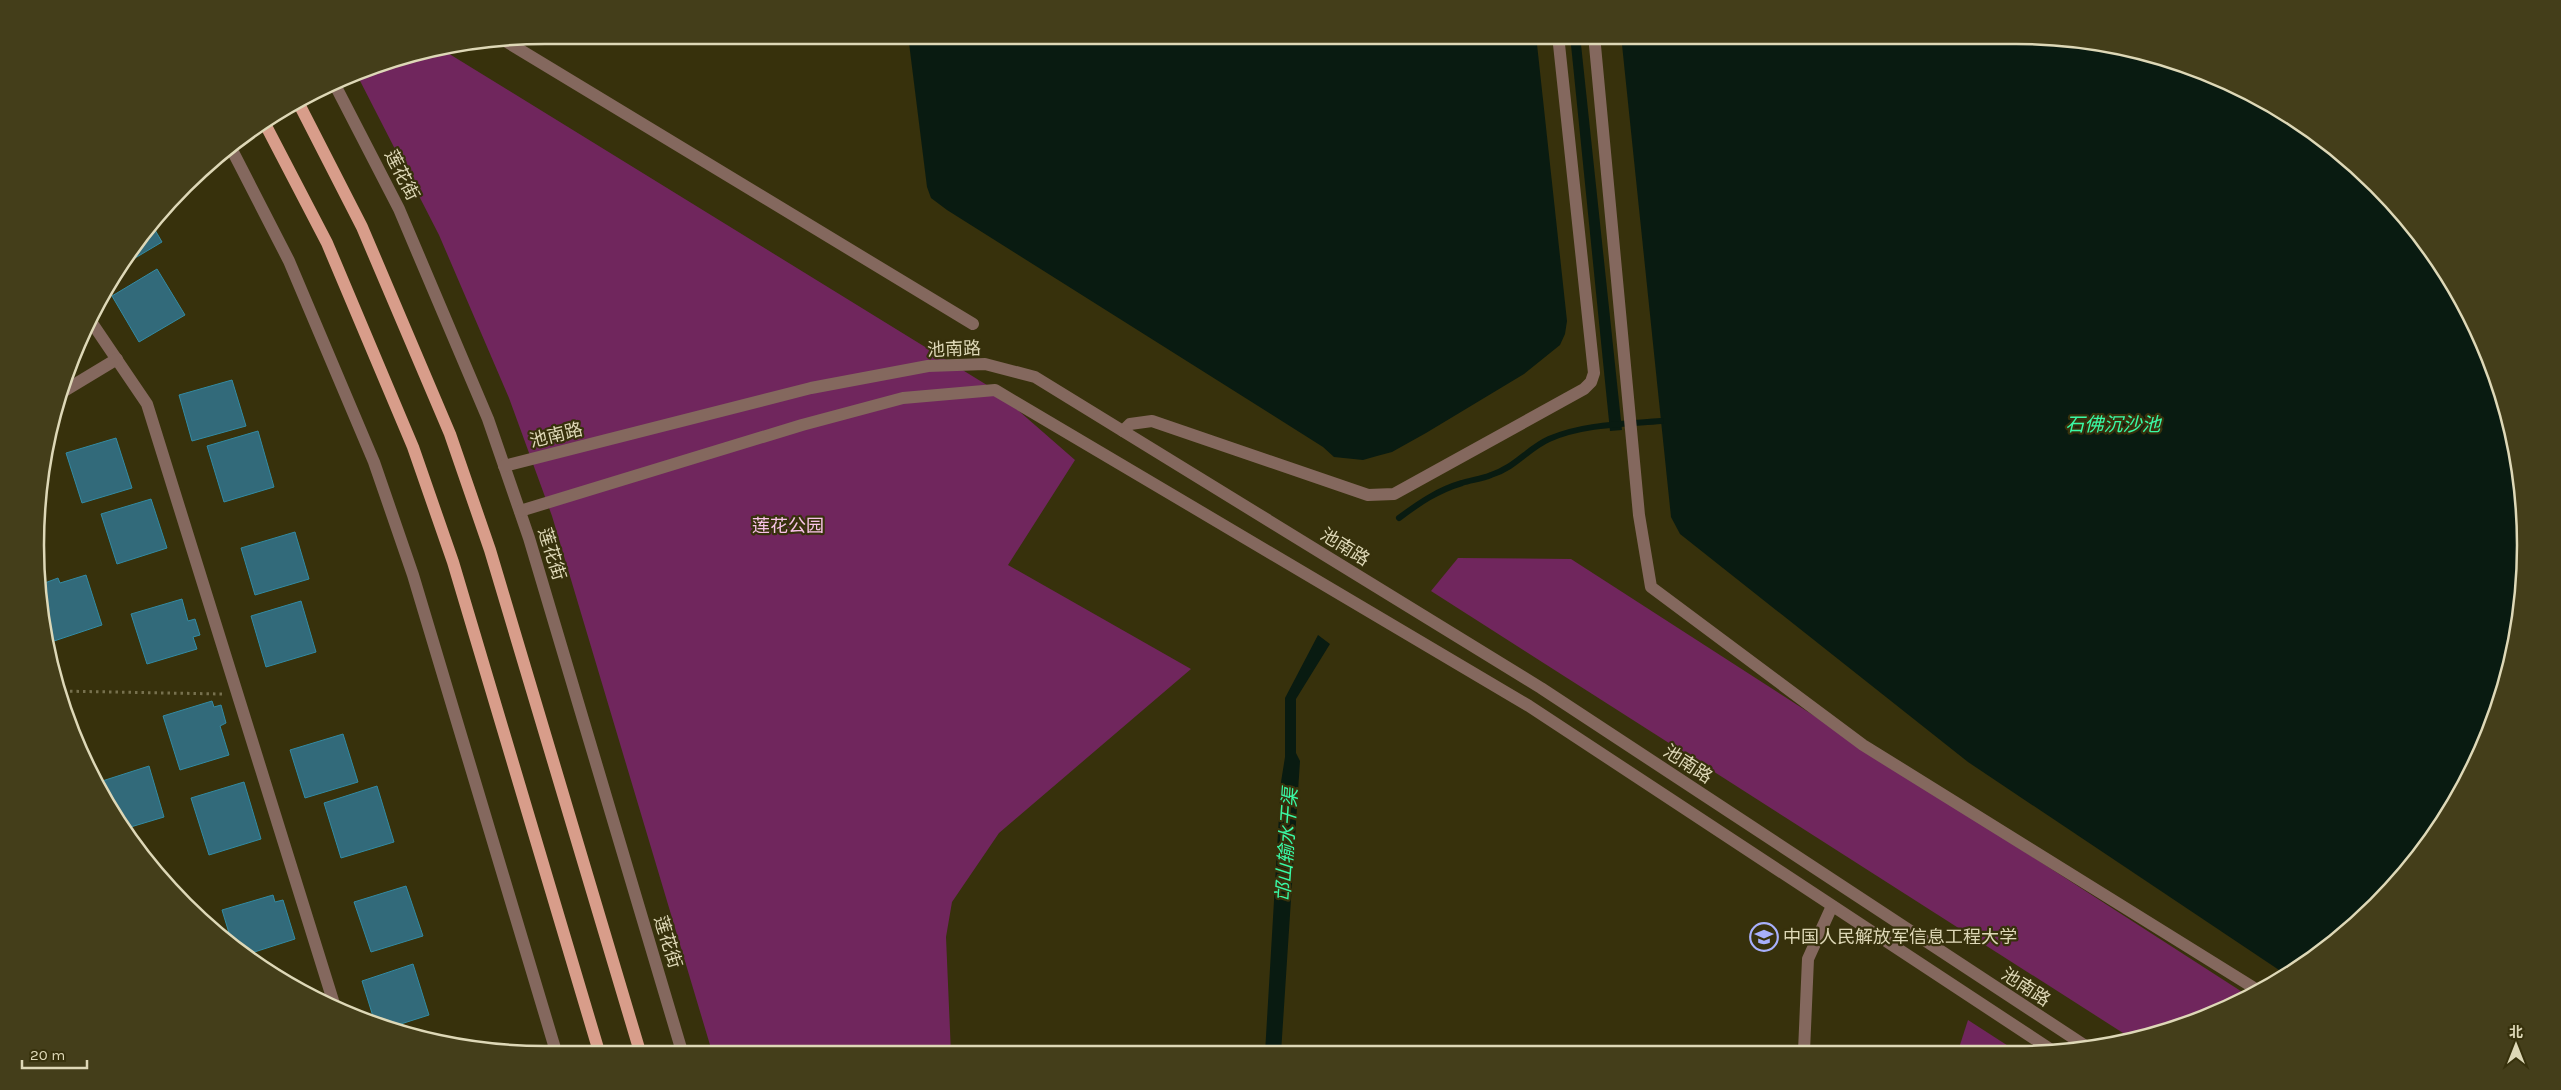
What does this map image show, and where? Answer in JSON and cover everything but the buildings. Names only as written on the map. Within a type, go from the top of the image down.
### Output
[{"type":"main road","points":[[301,107],[362,226],[450,434],[490,550],[638,1046]]},
{"type":"main road","points":[[267,128],[327,243],[413,447],[453,562],[597,1046]]},
{"type":"street","points":[[1123,431],[1130,424],[1152,421],[1368,495],[1381,496],[1394,494],[1584,389],[1591,382],[1594,373],[1559,44]]},
{"type":"street","points":[[1595,44],[1639,516],[1651,587],[1863,745],[2253,987]]},
{"type":"street","points":[[512,45],[974,324]]},
{"type":"street","name":"莲花街","points":[[337,89],[399,209],[423,262],[488,420],[520,511],[681,1046]]},
{"type":"street","points":[[233,153],[289,261],[374,462],[413,574],[554,1046]]},
{"type":"street","points":[[94,326],[147,404],[333,999]]},
{"type":"street","points":[[69,387],[117,359]]},
{"type":"street","name":"池南路","points":[[504,466],[811,388],[928,366],[985,364],[1035,376],[1541,688],[2080,1042]]},
{"type":"street","points":[[520,511],[802,424],[904,398],[995,390],[1529,706],[2044,1045]]},
{"type":"street","points":[[1804,1046],[1808,959],[1832,906]]},
{"type":"path","points":[[66,691],[237,694]]},
{"type":"green space","name":"莲花公园","points":[[448,53],[995,390],[1075,460],[1008,565],[1191,669],[999,833],[952,902],[946,937],[951,1046],[710,1046],[552,516],[509,398],[439,235],[359,80],[384,70]]},
{"type":"green space","points":[[1458,558],[1571,559],[2243,992],[2177,1020],[2125,1034],[1431,591]]},
{"type":"green space","points":[[1968,1020],[2008,1046],[1960,1046]]},
{"type":"water","points":[[909,44],[1537,44],[1567,321],[1565,334],[1560,345],[1524,374],[1392,452],[1363,460],[1334,457],[1323,447],[947,210],[931,198],[927,187]]},
{"type":"water","points":[[1571,44],[1581,44],[1622,430],[1610,431]]},
{"type":"water","name":"石佛沉沙池","points":[[1622,44],[2049,45],[2114,53],[2146,61],[2177,70],[2238,95],[2267,111],[2321,147],[2346,168],[2393,215],[2414,240],[2450,294],[2466,323],[2491,384],[2508,447],[2513,480],[2516,512],[2516,578],[2508,643],[2491,706],[2466,767],[2450,796],[2414,850],[2370,899],[2321,943],[2280,971],[1968,762],[1680,534],[1671,517]]},
{"type":"water","name":"邙山输水干渠","points":[[1318,635],[1330,644],[1296,699],[1296,753],[1300,761],[1281,1046],[1265,1046],[1281,782],[1285,757],[1285,698]]},
{"type":"waterway","points":[[1399,518],[1421,502],[1445,489],[1500,472],[1541,443],[1562,434],[1604,426],[1661,421]]},
{"type":"place","name":"中国人民解放军信息工程大学","points":[[1764,937]]}]
